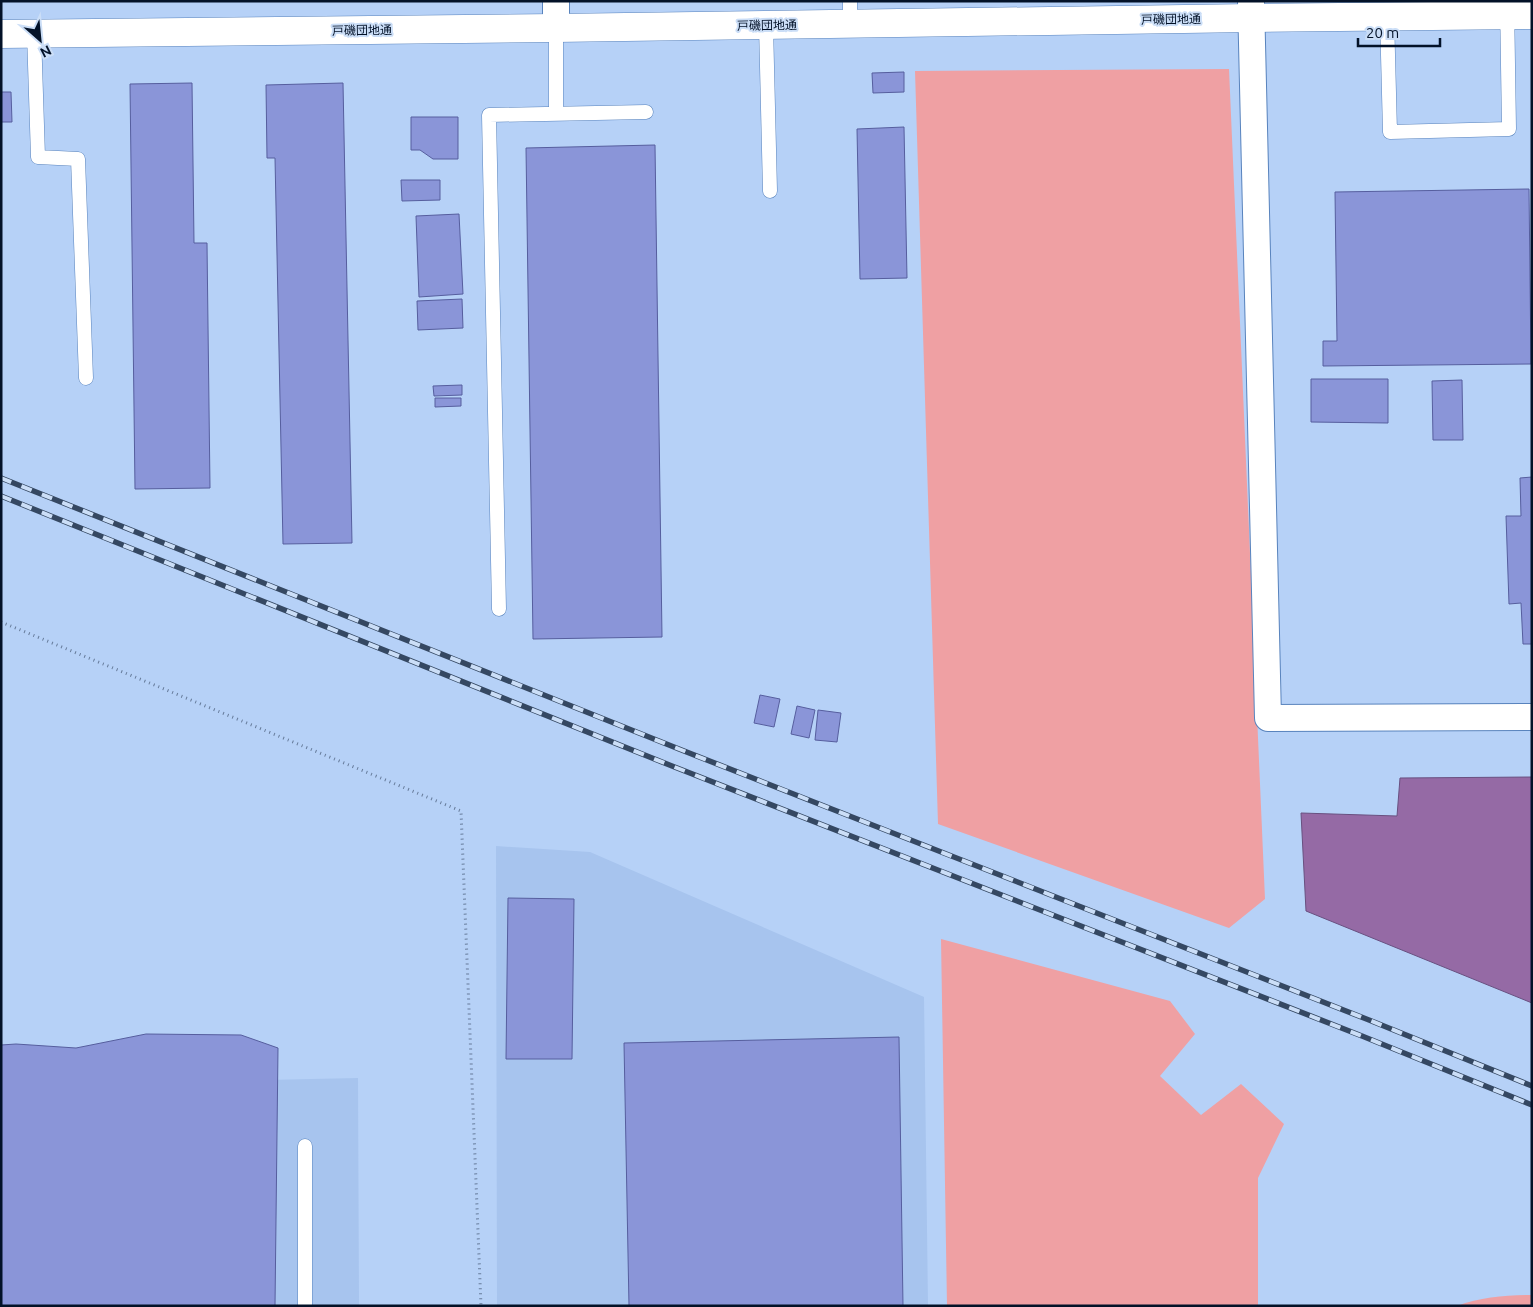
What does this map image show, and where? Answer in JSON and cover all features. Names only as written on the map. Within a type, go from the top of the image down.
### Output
[{"type":"street","points":[[556,1],[556,28]]},
{"type":"street","points":[[1251,10],[1268,718],[1532,717]]},
{"type":"street","name":"戸磯団地通","points":[[1,34],[766,25],[850,12],[1251,10],[1387,16],[1515,11]]},
{"type":"lane","points":[[1387,16],[1390,132],[1509,129],[1515,11]]},
{"type":"lane","points":[[766,25],[770,191]]},
{"type":"lane","points":[[556,28],[556,114]]},
{"type":"lane","points":[[34,34],[38,157],[78,159],[86,378]]},
{"type":"lane","points":[[500,609],[489,115],[646,112]]},
{"type":"lane","points":[[305,1146],[305,1306]]},
{"type":"path","points":[[1,622],[461,811],[481,1306]]},
{"type":"shaded area","points":[[1229,69],[1265,899],[1229,928],[938,824],[915,71]]},
{"type":"shaded area","points":[[1532,777],[1532,1003],[1306,911],[1301,813],[1397,816],[1400,778]]},
{"type":"shaded area","points":[[496,846],[590,852],[924,997],[928,1306],[497,1306]]},
{"type":"shaded area","points":[[941,939],[1170,1001],[1195,1034],[1160,1076],[1201,1115],[1241,1084],[1284,1124],[1258,1178],[1258,1306],[947,1306]]},
{"type":"shaded area","points":[[358,1078],[359,1306],[1,1306],[1,1086]]},
{"type":"shaded area","points":[[1532,1295],[1532,1306],[1457,1306],[1475,1300],[1494,1297]]},
{"type":"building","points":[[904,72],[904,92],[873,93],[872,73]]},
{"type":"building","points":[[192,83],[194,243],[207,243],[210,488],[135,489],[130,84]]},
{"type":"building","points":[[343,83],[352,543],[283,544],[275,158],[267,158],[266,85]]},
{"type":"building","points":[[1,92],[11,92],[12,122],[1,122]]},
{"type":"building","points":[[411,117],[458,117],[458,159],[433,159],[420,150],[411,150]]},
{"type":"building","points":[[904,127],[907,278],[860,279],[857,129]]},
{"type":"building","points":[[655,145],[662,637],[533,639],[526,148]]},
{"type":"building","points":[[401,180],[440,180],[440,200],[402,201]]},
{"type":"building","points":[[1529,189],[1531,364],[1323,366],[1323,341],[1337,341],[1335,192]]},
{"type":"building","points":[[459,214],[463,294],[419,297],[416,216]]},
{"type":"building","points":[[462,299],[463,328],[418,330],[417,301]]},
{"type":"building","points":[[1311,379],[1388,379],[1388,423],[1311,422]]},
{"type":"building","points":[[1462,380],[1463,440],[1433,440],[1432,381]]},
{"type":"building","points":[[462,385],[462,395],[434,396],[433,386]]},
{"type":"building","points":[[435,398],[461,398],[461,406],[435,407]]},
{"type":"building","points":[[1532,477],[1532,644],[1523,644],[1521,603],[1509,604],[1506,516],[1521,516],[1520,478]]},
{"type":"building","points":[[760,695],[780,699],[774,727],[754,723]]},
{"type":"building","points":[[797,706],[815,710],[809,738],[791,734]]},
{"type":"building","points":[[818,710],[841,713],[837,742],[815,740]]},
{"type":"building","points":[[508,898],[574,899],[572,1059],[506,1059]]},
{"type":"building","points":[[146,1034],[241,1035],[278,1048],[275,1306],[1,1306],[1,1045],[16,1044],[76,1048]]},
{"type":"building","points":[[899,1037],[903,1306],[629,1306],[624,1043]]},
{"type":"railway","points":[[1,478],[679,749],[1532,1086]]},
{"type":"railway","points":[[1,496],[672,766],[1362,1036],[1532,1105]]}]
